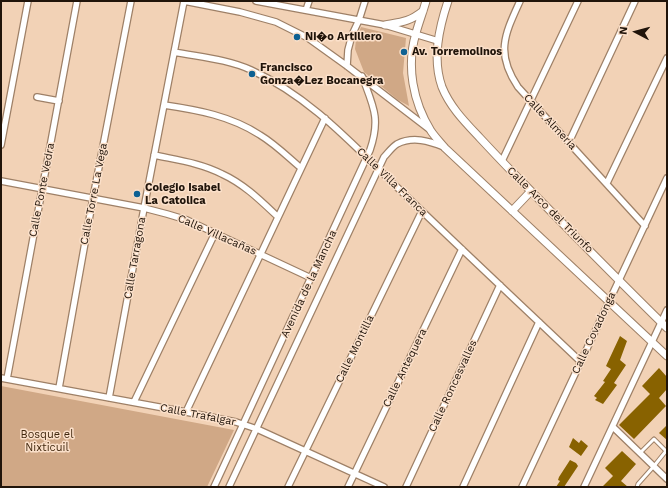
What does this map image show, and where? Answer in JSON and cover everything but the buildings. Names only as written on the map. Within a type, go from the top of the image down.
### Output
[{"type":"street","points":[[1,145],[28,1]]},
{"type":"street","name":"Calle Ponte Vedra","points":[[4,378],[59,101],[77,1]]},
{"type":"street","name":"Calle Torre La Vega","points":[[58,388],[131,1]]},
{"type":"street","points":[[184,1],[240,12],[276,22],[308,38],[362,76],[432,131]]},
{"type":"street","name":"Calle Tarragona","points":[[109,398],[184,1]]},
{"type":"street","points":[[256,1],[278,3],[306,10],[385,25],[438,41],[444,12],[448,1]]},
{"type":"street","points":[[306,10],[309,1]]},
{"type":"street","points":[[347,66],[348,50],[365,1]]},
{"type":"street","points":[[426,1],[415,34],[411,67],[416,97],[422,113],[432,131],[445,148],[667,356]]},
{"type":"street","name":"Calle Almería","points":[[520,1],[506,36],[504,50],[510,75],[518,87],[645,226]]},
{"type":"street","points":[[502,161],[578,1]]},
{"type":"street","points":[[569,142],[635,1]]},
{"type":"street","points":[[385,25],[405,22],[414,18],[423,11]]},
{"type":"street","name":"Calle Arco del Triunfo","points":[[438,41],[438,73],[442,87],[455,111],[531,191],[667,328]]},
{"type":"street","name":"Calle Villa Franca","points":[[174,52],[227,62],[250,69],[299,97],[325,118],[580,362]]},
{"type":"street","points":[[607,183],[667,58]]},
{"type":"street","name":"Avenida de la Mancha","points":[[214,487],[373,142],[376,129],[376,116],[362,76]]},
{"type":"street","points":[[37,97],[59,101]]},
{"type":"street","points":[[164,105],[221,116],[243,125],[280,150],[301,168]]},
{"type":"street","points":[[186,412],[325,118]]},
{"type":"street","name":"Avenida de la Mancha","points":[[229,487],[384,157],[396,144],[410,140],[423,140],[445,148]]},
{"type":"street","points":[[154,155],[189,162],[222,174],[238,182],[278,216]]},
{"type":"street","name":"Calle Covadonga","points":[[522,487],[667,178]]},
{"type":"street","name":"Calle Villacañas","points":[[1,181],[144,208],[187,220],[311,278]]},
{"type":"street","points":[[512,211],[531,191]]},
{"type":"street","name":"Calle Montilla","points":[[288,487],[422,211]]},
{"type":"street","points":[[134,402],[215,233]]},
{"type":"street","name":"Calle Antequera","points":[[348,487],[462,249]]},
{"type":"street","name":"Calle Roncesvalles","points":[[406,487],[500,285]]},
{"type":"street","points":[[584,487],[667,310]]},
{"type":"street","points":[[463,487],[539,322]]},
{"type":"street","name":"Calle Trafalgar","points":[[4,378],[244,424],[384,487]]},
{"type":"street","points":[[613,427],[667,479]]},
{"type":"lane","points":[[637,487],[666,451],[654,439],[640,453]]},
{"type":"green space","points":[[361,27],[406,38],[403,73],[409,106],[398,100],[364,72],[355,49],[356,39]]},
{"type":"green space","name":"Bosque el Nixticuil","points":[[1,386],[234,430],[207,487],[1,487]]},
{"type":"place","name":"Ni�o Artillero","points":[[297,37]]},
{"type":"place","name":"Av. Torremolinos","points":[[404,52]]},
{"type":"place","name":"Francisco Gonza�Lez Bocanegra","points":[[252,74]]},
{"type":"place","name":"Colegio Isabel La Catolica","points":[[137,194]]}]
